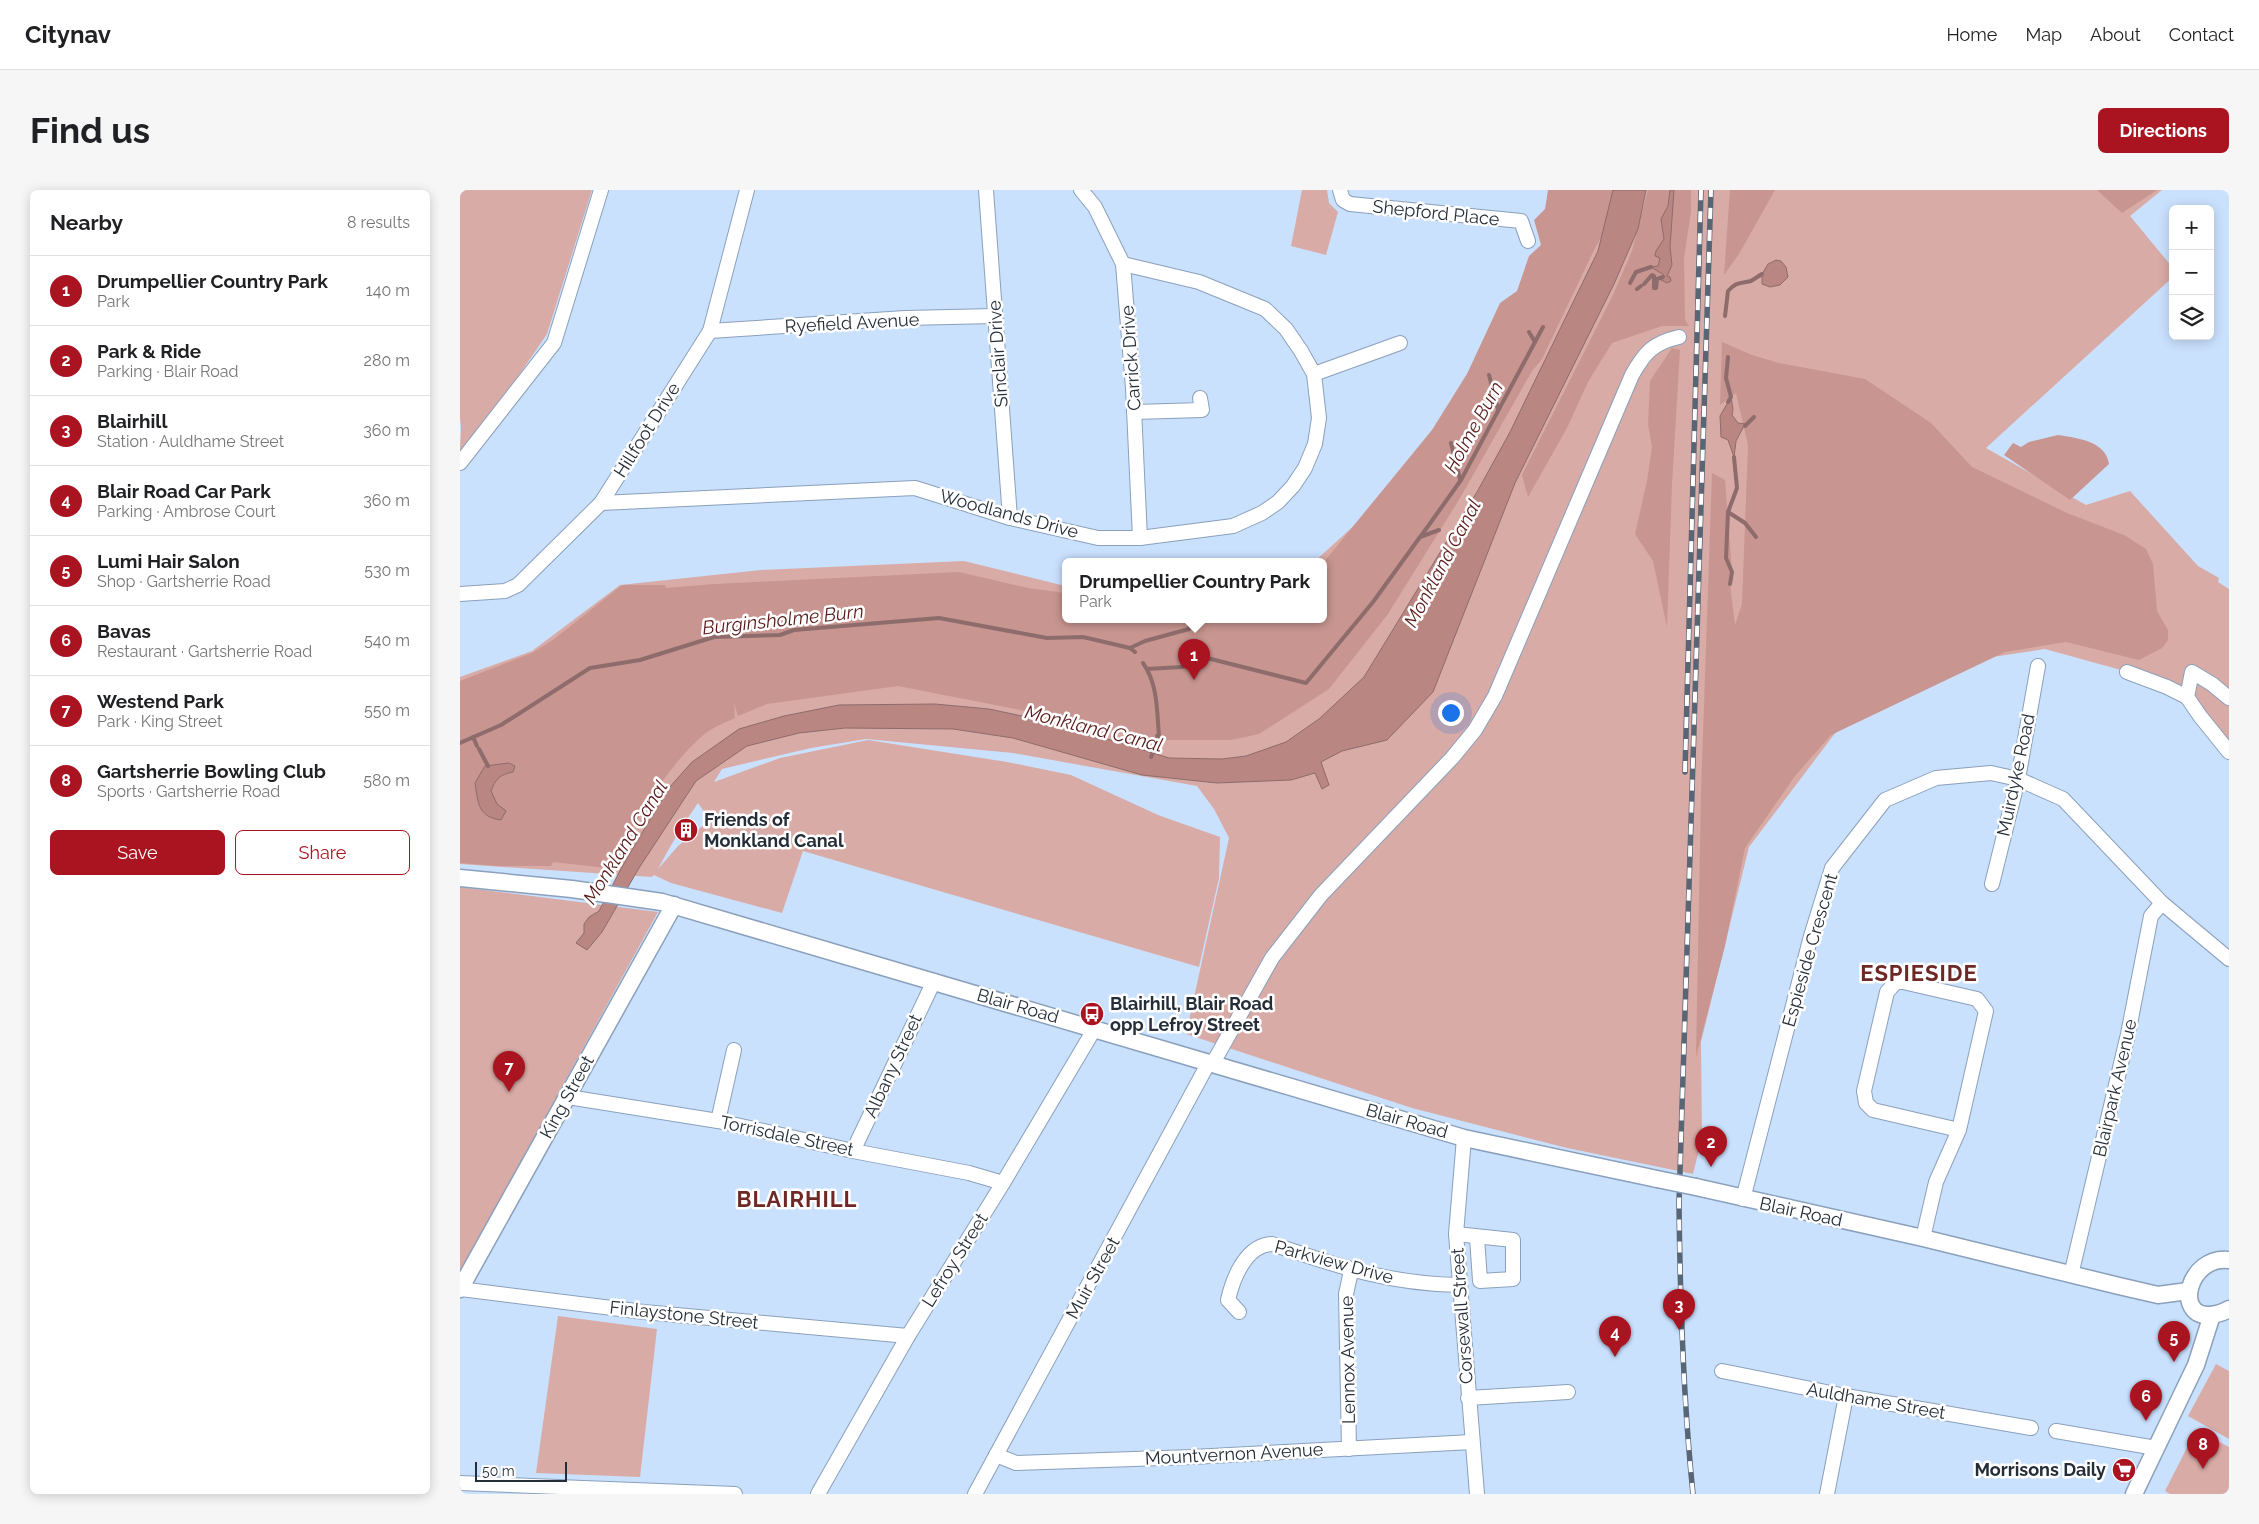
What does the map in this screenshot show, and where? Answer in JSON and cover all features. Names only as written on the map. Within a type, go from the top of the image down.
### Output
[{"type":"street","points":[[460,463],[554,343],[601,190]]},
{"type":"street","name":"Hillfoot Drive","points":[[460,594],[505,591],[518,585],[601,503],[710,332],[747,190]]},
{"type":"street","name":"Sinclair Drive","points":[[986,190],[1010,518]]},
{"type":"street","name":"Carrick Drive","points":[[1081,190],[1095,207],[1123,264],[1134,412],[1140,538]]},
{"type":"street","name":"Shepford Place","points":[[1340,190],[1344,200],[1350,204],[1521,221],[1528,241]]},
{"type":"street","name":"Woodlands Drive","points":[[601,503],[915,488],[1010,518],[1098,538],[1140,538],[1233,526],[1278,502],[1293,486],[1305,468],[1315,444],[1319,418],[1314,374],[1286,329],[1265,309],[1199,282],[1123,264]]},
{"type":"street","name":"Ryefield Avenue","points":[[710,332],[905,318],[995,316]]},
{"type":"street","name":"Muir Street","points":[[975,1494],[1211,1063],[1272,958],[1321,895],[1452,758],[1475,730],[1495,696],[1632,375],[1648,350],[1658,343],[1679,337]]},
{"type":"street","points":[[1314,374],[1400,343]]},
{"type":"street","points":[[1134,412],[1201,410]]},
{"type":"street","name":"Muirdyke Road","points":[[1992,884],[2018,779],[2038,666]]},
{"type":"street","points":[[2127,672],[2167,687],[2187,697],[2229,752]]},
{"type":"street","points":[[2187,697],[2192,672],[2212,684],[2229,698]]},
{"type":"street","name":"Espieside Crescent","points":[[1743,1199],[1811,936],[1832,868],[1885,800],[1936,778],[1991,774],[2018,779],[2063,800],[2162,903],[2229,958]]},
{"type":"street","name":"Blair Road","points":[[460,878],[637,897],[674,905],[1464,1138],[1657,1178],[1743,1199],[1923,1238],[2071,1275],[2158,1294],[2188,1291]]},
{"type":"street","name":"Blairpark Avenue","points":[[2071,1275],[2128,1034],[2152,916],[2162,903]]},
{"type":"street","name":"King Street","points":[[460,1289],[674,905]]},
{"type":"street","name":"Albany Street","points":[[853,1151],[934,981]]},
{"type":"street","points":[[1923,1238],[1936,1182],[1959,1130],[1985,1016],[1984,1007],[1977,999],[1896,982],[1887,992],[1864,1091],[1866,1103],[1873,1110],[1959,1130]]},
{"type":"street","name":"Lefroy Street","points":[[818,1494],[908,1336],[1003,1183],[1095,1028]]},
{"type":"street","points":[[718,1121],[734,1050]]},
{"type":"street","name":"Torrisdale Street","points":[[568,1097],[718,1121],[853,1151],[969,1173],[1003,1183]]},
{"type":"street","name":"Corsewall Street","points":[[1464,1138],[1456,1234],[1477,1494]]},
{"type":"street","points":[[1456,1234],[1477,1237]]},
{"type":"street","name":"Parkview Drive","points":[[1239,1312],[1228,1300],[1230,1292],[1249,1254],[1264,1244],[1272,1244],[1351,1271],[1411,1283],[1459,1285]]},
{"type":"street","points":[[2229,1260],[2216,1261],[2201,1268],[2195,1274],[2188,1291],[2191,1305],[2195,1310],[2206,1315],[2219,1314],[2229,1309]]},
{"type":"street","name":"Lennox Avenue","points":[[1350,1449],[1346,1294],[1351,1271]]},
{"type":"street","name":"Finlaystone Street","points":[[460,1289],[644,1312],[908,1336]]},
{"type":"street","points":[[2134,1494],[2196,1365],[2212,1315]]},
{"type":"street","name":"Auldhame Street","points":[[1722,1371],[1846,1396],[2031,1428]]},
{"type":"street","points":[[1468,1398],[1568,1392]]},
{"type":"street","points":[[1827,1494],[1846,1396]]},
{"type":"street","points":[[2056,1431],[2156,1448]]},
{"type":"street","name":"Mountvernon Avenue","points":[[996,1455],[1016,1463],[1192,1457],[1472,1442]]},
{"type":"street","points":[[460,1483],[735,1494]]},
{"type":"shaded area","points":[[460,190],[592,190],[547,334],[487,422],[460,452],[461,431]]},
{"type":"shaded area","points":[[1302,190],[1327,190],[1329,203],[1338,212],[1326,255],[1291,246]]},
{"type":"shaded area","points":[[1548,190],[1617,190],[1619,206],[1594,250],[1542,359],[1532,371],[1460,498],[1388,614],[1329,689],[1259,734],[1231,740],[1158,740],[1051,716],[898,686],[767,704],[738,716],[734,703],[735,718],[705,734],[674,766],[650,799],[607,868],[553,862],[551,866],[498,866],[460,863],[460,681],[532,653],[553,640],[622,585],[665,585],[666,588],[959,572],[1028,588],[1062,593],[1062,623],[1327,623],[1327,558],[1432,430],[1467,374],[1500,303],[1517,291],[1529,256],[1541,245],[1534,220],[1545,209]]},
{"type":"shaded area","points":[[1594,190],[2162,190],[2130,216],[2169,263],[2169,281],[1986,448],[2086,505],[2130,491],[2198,566],[2219,578],[2218,582],[2229,589],[2229,749],[2168,683],[2045,649],[1959,662],[1839,728],[1749,847],[1701,1042],[1702,1138],[1693,1174],[1567,1148],[1412,1108],[1186,1034],[1229,838],[1214,809],[1197,786],[1013,753],[866,739],[811,748],[722,769],[714,782],[780,758],[868,740],[1007,762],[1071,775],[1158,815],[1220,837],[1219,878],[1199,967],[803,851],[782,913],[671,883],[654,875],[652,877],[460,864],[460,677],[532,651],[620,585],[761,570],[964,561],[1062,585],[1062,623],[1327,623],[1327,558],[1318,558],[1399,485],[1508,307]],"holes":[[[698,803],[710,820],[678,846],[658,869],[677,835]]]},
{"type":"shaded area","points":[[1648,190],[1691,190],[1691,212],[1684,258],[1685,320],[1689,326],[1662,326],[1612,343],[1588,382],[1567,428],[1528,497],[1522,475],[1613,295],[1632,251]]},
{"type":"shaded area","points":[[1730,190],[1775,190],[1739,254],[1724,275]]},
{"type":"shaded area","points":[[2097,190],[2157,190],[2122,213]]},
{"type":"shaded area","points":[[1722,342],[1752,355],[1779,363],[1865,379],[1931,423],[1972,467],[2067,513],[2124,535],[2146,549],[2153,564],[2157,611],[2168,630],[2168,640],[2162,648],[2139,660],[2066,642],[2005,652],[1831,735],[1795,776],[1745,848],[1725,946],[1696,1057],[1701,793],[1712,473],[1725,480],[1732,572],[1730,584],[1735,625],[1742,604],[1748,445],[1736,393],[1720,405]]},
{"type":"shaded area","points":[[1672,348],[1680,350],[1672,484],[1667,627],[1653,561],[1635,534],[1647,481],[1652,447],[1648,424],[1650,381]]},
{"type":"shaded area","points":[[2058,435],[2090,442],[2102,450],[2107,456],[2109,464],[2070,500],[2004,455],[2013,443],[2021,447],[2029,442]]},
{"type":"shaded area","points":[[460,887],[658,912],[460,1272]]},
{"type":"shaded area","points":[[558,1316],[657,1329],[640,1477],[536,1473]]},
{"type":"shaded area","points":[[2216,1364],[2229,1371],[2229,1439],[2188,1416]]},
{"type":"shaded area","points":[[2196,1430],[2229,1447],[2229,1494],[2170,1494],[2165,1491]]},
{"type":"water","name":"Monkland Canal","points":[[1613,190],[1646,190],[1638,229],[1614,284],[1515,483],[1433,692],[1387,740],[1342,751],[1321,762],[1329,785],[1322,789],[1315,773],[1291,780],[1217,783],[1142,775],[1013,738],[953,729],[845,728],[799,733],[747,746],[696,781],[639,868],[602,932],[587,950],[576,943],[584,933],[584,924],[589,917],[599,911],[622,867],[668,789],[692,762],[739,729],[784,716],[839,705],[935,704],[989,709],[1055,723],[1169,758],[1222,759],[1246,756],[1286,742],[1319,719],[1364,677],[1477,492],[1510,432],[1598,251]]},
{"type":"water","points":[[1670,190],[1674,190],[1670,247],[1672,265],[1667,276],[1670,277],[1671,281],[1667,283],[1661,280],[1664,275],[1651,267],[1658,266],[1660,258],[1655,256],[1664,239],[1661,219],[1668,206]]},
{"type":"water","points":[[1776,260],[1781,261],[1786,267],[1788,277],[1780,285],[1770,287],[1762,284],[1762,274],[1768,264]]},
{"type":"water","points":[[1731,397],[1732,415],[1738,423],[1745,424],[1736,441],[1734,457],[1728,440],[1721,437],[1720,416]]},
{"type":"water","points":[[509,763],[515,766],[513,772],[499,778],[491,791],[497,804],[506,811],[501,820],[488,816],[480,808],[475,783],[485,766]]},
{"type":"waterway","points":[[1630,283],[1636,272],[1651,267]]},
{"type":"waterway","points":[[1725,316],[1728,291],[1736,284],[1751,281],[1762,274]]},
{"type":"waterway","points":[[1644,284],[1652,275],[1654,276],[1654,288],[1656,288],[1657,279],[1663,277]]},
{"type":"waterway","points":[[1637,289],[1641,286]]},
{"type":"waterway","name":"Holme Burn","points":[[1421,536],[1461,480],[1543,327]]},
{"type":"waterway","points":[[1529,332],[1535,342]]},
{"type":"waterway","points":[[1728,357],[1726,378],[1731,397],[1728,402]]},
{"type":"waterway","points":[[1489,375],[1498,409]]},
{"type":"waterway","points":[[1745,426],[1754,417]]},
{"type":"waterway","points":[[1451,443],[1460,479]]},
{"type":"waterway","points":[[1730,584],[1732,572],[1726,558],[1728,512],[1737,488],[1734,457]]},
{"type":"waterway","points":[[1728,512],[1745,523],[1756,537]]},
{"type":"waterway","name":"Holme Burn","points":[[1147,669],[1181,667],[1207,658],[1306,683],[1373,602],[1420,537],[1439,530]]},
{"type":"waterway","name":"Burginsholme Burn","points":[[460,743],[501,725],[590,668],[640,660],[714,637],[780,635],[794,630],[939,618],[1047,638],[1083,637],[1130,648],[1135,652]]},
{"type":"waterway","points":[[1130,648],[1145,641],[1189,629],[1190,623]]},
{"type":"waterway","name":"Burginsholme Burn","points":[[1143,663],[1152,680],[1154,689],[1159,737]]},
{"type":"waterway","name":"Monkland Canal","points":[[1151,757],[1158,740],[1157,736]]},
{"type":"waterway","points":[[473,737],[477,746]]},
{"type":"waterway","points":[[479,749],[488,766]]},
{"type":"railway","points":[[1685,772],[1701,190]]},
{"type":"railway","points":[[1693,1494],[1683,1348],[1679,1203],[1711,190]]},
{"type":"place","name":"Drumpellier Country Park","points":[[1194,680]]},
{"type":"place","name":"Friends of Monkland Canal","points":[[686,830]]},
{"type":"place","name":"Blairhill, Blair Road opp Lefroy Street","points":[[1092,1014]]},
{"type":"place","name":"Westend Park","points":[[509,1092]]},
{"type":"place","name":"Park & Ride","points":[[1711,1167]]},
{"type":"place","name":"Blairhill","points":[[1679,1330]]},
{"type":"place","name":"Blair Road Car Park","points":[[1615,1357]]},
{"type":"place","name":"Lumi Hair Salon","points":[[2174,1362]]},
{"type":"place","name":"Bavas","points":[[2146,1421]]},
{"type":"place","name":"Gartsherrie Bowling Club","points":[[2203,1469]]},
{"type":"place","name":"Morrisons Daily","points":[[2124,1470]]},
{"type":"district","name":"ESPIESIDE","points":[[1919,973]]},
{"type":"district","name":"BLAIRHILL","points":[[797,1199]]}]
